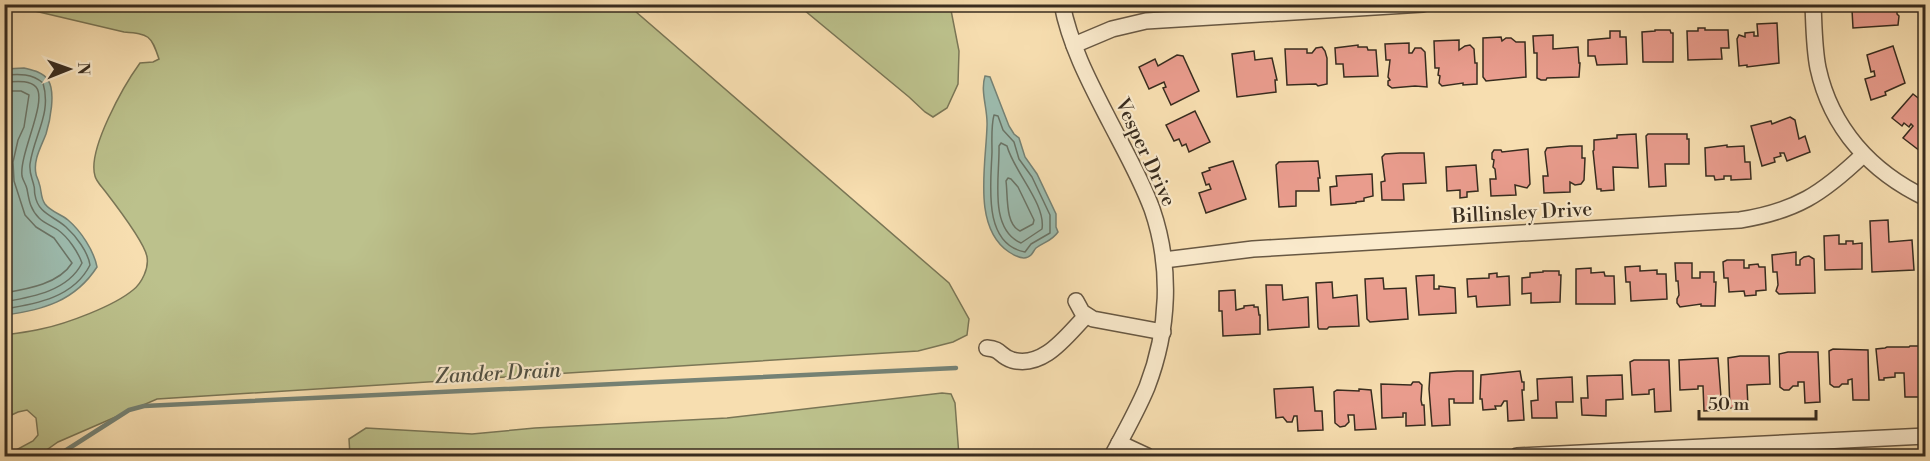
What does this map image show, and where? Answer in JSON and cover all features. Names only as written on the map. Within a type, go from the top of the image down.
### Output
[{"type":"street","name":"Vesper Drive","points":[[1062,4],[1074,45],[1090,82],[1143,188],[1157,226],[1164,260],[1166,297],[1162,332],[1153,372],[1115,450]]},
{"type":"street","points":[[1074,45],[1112,29],[1146,21],[1423,4]]},
{"type":"street","points":[[1813,4],[1818,67],[1836,117],[1863,155],[1889,177],[1926,198]]},
{"type":"street","name":"Billinsley Drive","points":[[1164,260],[1253,249],[1740,220],[1784,211],[1795,206],[1825,189],[1863,155]]},
{"type":"street","points":[[1076,301],[1086,316],[1162,332]]},
{"type":"street","points":[[987,348],[996,349],[1014,361],[1030,360],[1050,352],[1086,316]]},
{"type":"street","points":[[1517,456],[1926,436]]},
{"type":"street","points":[[1115,450],[1147,456]]},
{"type":"green space","points":[[5,4],[628,5],[949,283],[969,319],[967,335],[953,342],[918,351],[157,399],[58,442],[38,456],[5,456],[33,441],[38,435],[36,418],[27,410],[5,418],[5,335],[51,327],[89,314],[125,296],[136,287],[144,275],[147,266],[145,251],[129,224],[97,180],[94,165],[96,150],[109,118],[133,73],[140,63],[159,59],[151,40],[144,35]]},
{"type":"green space","points":[[798,5],[950,5],[959,51],[958,84],[947,108],[933,117],[925,112]]},
{"type":"green space","points":[[942,393],[951,394],[955,403],[959,456],[350,456],[349,439],[366,428],[472,434],[535,428],[727,418]]},
{"type":"water","points":[[24,68],[43,75],[48,80],[52,92],[49,122],[35,169],[42,199],[47,207],[68,220],[78,230],[90,248],[97,267],[79,288],[57,302],[45,307],[5,315],[5,69]]},
{"type":"water","points":[[985,76],[990,77],[1009,126],[1019,138],[1025,157],[1037,174],[1056,214],[1058,232],[1026,258],[1011,254],[997,241],[986,211],[984,176],[987,120],[983,88]]},
{"type":"building","points":[[1868,4],[1897,4],[1898,25],[1853,28],[1852,10],[1868,9]]},
{"type":"building","points":[[1777,23],[1779,63],[1739,66],[1737,39],[1739,35],[1745,37],[1745,33],[1754,32],[1754,36],[1758,36],[1757,24]]},
{"type":"building","points":[[1698,28],[1728,30],[1729,48],[1721,48],[1722,59],[1688,60],[1687,31],[1698,31]]},
{"type":"building","points":[[1670,30],[1673,33],[1673,62],[1643,62],[1642,32]]},
{"type":"building","points":[[1610,31],[1620,31],[1620,37],[1626,37],[1627,64],[1597,65],[1595,56],[1588,56],[1588,40],[1610,38]]},
{"type":"building","points":[[1553,35],[1553,49],[1578,47],[1579,77],[1547,78],[1546,80],[1537,78],[1537,53],[1534,53],[1533,36]]},
{"type":"building","points":[[1501,37],[1502,41],[1511,38],[1516,42],[1525,42],[1526,77],[1486,81],[1483,77],[1483,38]]},
{"type":"building","points":[[1459,40],[1459,50],[1470,45],[1474,49],[1477,84],[1442,86],[1439,83],[1439,68],[1435,68],[1434,41]]},
{"type":"building","points":[[1409,43],[1409,53],[1412,53],[1415,48],[1421,48],[1425,52],[1427,87],[1392,88],[1388,85],[1390,60],[1386,60],[1385,44]]},
{"type":"building","points":[[1358,45],[1358,47],[1367,47],[1368,50],[1376,50],[1378,76],[1344,77],[1343,64],[1336,64],[1335,48]]},
{"type":"building","points":[[1893,46],[1905,83],[1885,92],[1886,95],[1871,100],[1865,79],[1875,76],[1874,71],[1871,72],[1867,55]]},
{"type":"building","points":[[1322,47],[1327,58],[1327,84],[1287,85],[1285,49],[1307,49],[1307,53],[1312,53],[1316,48]]},
{"type":"building","points":[[1254,51],[1255,60],[1272,58],[1277,80],[1275,80],[1276,92],[1237,97],[1232,54]]},
{"type":"building","points":[[1177,55],[1183,56],[1199,91],[1171,105],[1163,88],[1166,87],[1164,82],[1149,89],[1139,67],[1155,59],[1158,66]]},
{"type":"building","points":[[1913,94],[1926,104],[1926,152],[1924,154],[1903,138],[1913,126],[1911,124],[1909,127],[1904,123],[1902,126],[1892,118]]},
{"type":"building","points":[[1195,111],[1210,142],[1189,152],[1186,144],[1182,146],[1179,139],[1174,141],[1166,125]]},
{"type":"building","points":[[1790,117],[1795,120],[1799,139],[1805,136],[1810,152],[1787,161],[1784,153],[1780,153],[1781,156],[1774,158],[1775,162],[1762,166],[1751,126],[1771,121],[1772,124]]},
{"type":"building","points":[[1636,134],[1638,168],[1613,167],[1614,190],[1597,189],[1594,140]]},
{"type":"building","points":[[1648,134],[1687,134],[1687,139],[1689,139],[1689,164],[1665,164],[1666,186],[1649,187],[1646,136]]},
{"type":"building","points":[[1727,145],[1727,147],[1744,146],[1745,162],[1750,162],[1751,179],[1731,180],[1731,176],[1724,176],[1724,179],[1715,180],[1714,176],[1706,176],[1705,148]]},
{"type":"building","points":[[1582,146],[1582,158],[1585,158],[1584,180],[1581,184],[1575,185],[1570,182],[1570,192],[1544,193],[1543,176],[1548,176],[1545,152],[1547,148]]},
{"type":"building","points":[[1528,149],[1530,184],[1527,188],[1515,185],[1516,195],[1491,196],[1490,179],[1496,179],[1492,159],[1494,150],[1502,152]]},
{"type":"building","points":[[1424,153],[1426,183],[1403,184],[1404,200],[1382,200],[1381,182],[1385,181],[1382,157],[1385,154]]},
{"type":"building","points":[[1233,161],[1246,199],[1206,213],[1199,193],[1211,189],[1209,184],[1206,185],[1202,173],[1210,170],[1209,168]]},
{"type":"building","points":[[1318,161],[1319,191],[1296,191],[1296,206],[1279,207],[1276,165],[1279,162]]},
{"type":"building","points":[[1476,165],[1478,191],[1467,192],[1467,197],[1460,198],[1460,190],[1447,191],[1446,167]]},
{"type":"building","points":[[1372,174],[1373,196],[1356,203],[1331,205],[1330,187],[1337,186],[1336,176]]},
{"type":"building","points":[[1888,220],[1889,242],[1912,240],[1914,270],[1872,272],[1870,221]]},
{"type":"building","points":[[1839,235],[1839,244],[1846,244],[1846,241],[1853,241],[1853,244],[1862,243],[1862,269],[1825,270],[1824,236]]},
{"type":"building","points":[[1926,243],[1926,287],[1924,288],[1921,245],[1925,245]]},
{"type":"building","points":[[1796,252],[1796,265],[1800,265],[1800,260],[1804,257],[1809,256],[1814,259],[1815,293],[1779,294],[1776,291],[1777,272],[1773,272],[1772,255]]},
{"type":"building","points":[[1744,260],[1744,268],[1758,264],[1759,267],[1765,267],[1766,290],[1756,291],[1756,295],[1745,296],[1744,291],[1729,292],[1728,278],[1724,278],[1723,262]]},
{"type":"building","points":[[1675,263],[1692,263],[1692,278],[1700,278],[1700,272],[1714,272],[1715,306],[1701,306],[1701,304],[1680,307],[1677,303],[1679,295]]},
{"type":"building","points":[[1640,266],[1640,271],[1657,270],[1657,274],[1666,274],[1667,299],[1631,301],[1630,282],[1626,282],[1625,267]]},
{"type":"building","points":[[1591,268],[1591,273],[1604,272],[1605,276],[1614,276],[1615,304],[1576,304],[1576,269]]},
{"type":"building","points":[[1559,271],[1561,275],[1560,302],[1531,303],[1531,293],[1522,294],[1522,278],[1530,277],[1530,273]]},
{"type":"building","points":[[1497,273],[1497,277],[1509,276],[1510,305],[1477,307],[1476,296],[1468,297],[1467,279],[1489,278],[1489,274]]},
{"type":"building","points":[[1434,275],[1434,289],[1439,289],[1439,286],[1455,288],[1456,313],[1419,315],[1416,276]]},
{"type":"building","points":[[1383,278],[1384,289],[1406,288],[1408,319],[1370,322],[1367,319],[1365,279]]},
{"type":"building","points":[[1332,282],[1333,298],[1357,295],[1359,326],[1319,329],[1316,283]]},
{"type":"building","points":[[1266,285],[1282,285],[1283,300],[1308,297],[1309,327],[1268,330]]},
{"type":"building","points":[[1235,290],[1236,310],[1244,306],[1258,307],[1260,334],[1223,336],[1219,291]]},
{"type":"building","points":[[1919,346],[1920,397],[1905,397],[1904,373],[1895,373],[1895,377],[1879,380],[1876,349]]},
{"type":"building","points":[[1833,349],[1868,350],[1869,400],[1853,400],[1852,379],[1848,380],[1848,384],[1842,384],[1839,387],[1830,384],[1829,351]]},
{"type":"building","points":[[1818,352],[1820,402],[1805,403],[1804,382],[1798,382],[1798,386],[1793,386],[1789,390],[1780,387],[1779,354]]},
{"type":"building","points":[[1769,356],[1770,384],[1747,385],[1748,407],[1730,408],[1728,358]]},
{"type":"building","points":[[1718,358],[1722,410],[1704,411],[1703,386],[1698,386],[1698,389],[1680,390],[1679,360]]},
{"type":"building","points":[[1669,360],[1671,411],[1655,412],[1654,389],[1649,390],[1649,394],[1632,395],[1630,362]]},
{"type":"building","points":[[1473,371],[1473,403],[1454,403],[1454,399],[1449,399],[1450,425],[1432,426],[1430,373]]},
{"type":"building","points":[[1520,371],[1522,382],[1524,382],[1524,390],[1522,390],[1524,420],[1508,421],[1507,401],[1504,401],[1501,406],[1495,406],[1496,409],[1483,410],[1482,399],[1480,399],[1481,375]]},
{"type":"building","points":[[1622,375],[1623,399],[1606,400],[1606,416],[1582,415],[1581,398],[1588,398],[1587,376]]},
{"type":"building","points":[[1572,377],[1573,402],[1556,402],[1557,418],[1532,418],[1531,401],[1538,400],[1537,379]]},
{"type":"building","points":[[1413,382],[1419,382],[1422,385],[1421,400],[1424,405],[1425,425],[1406,426],[1406,413],[1403,413],[1403,417],[1382,418],[1381,384],[1411,385]]},
{"type":"building","points":[[1313,387],[1315,411],[1322,411],[1323,430],[1298,431],[1297,416],[1294,416],[1292,422],[1287,422],[1283,417],[1276,418],[1274,389]]},
{"type":"building","points":[[1359,389],[1371,390],[1376,429],[1355,430],[1354,415],[1348,415],[1349,422],[1345,426],[1340,427],[1335,423],[1334,392],[1337,390],[1359,391]]},
{"type":"waterway","name":"Zander Drain","points":[[57,456],[129,410],[144,406],[956,368]]}]
